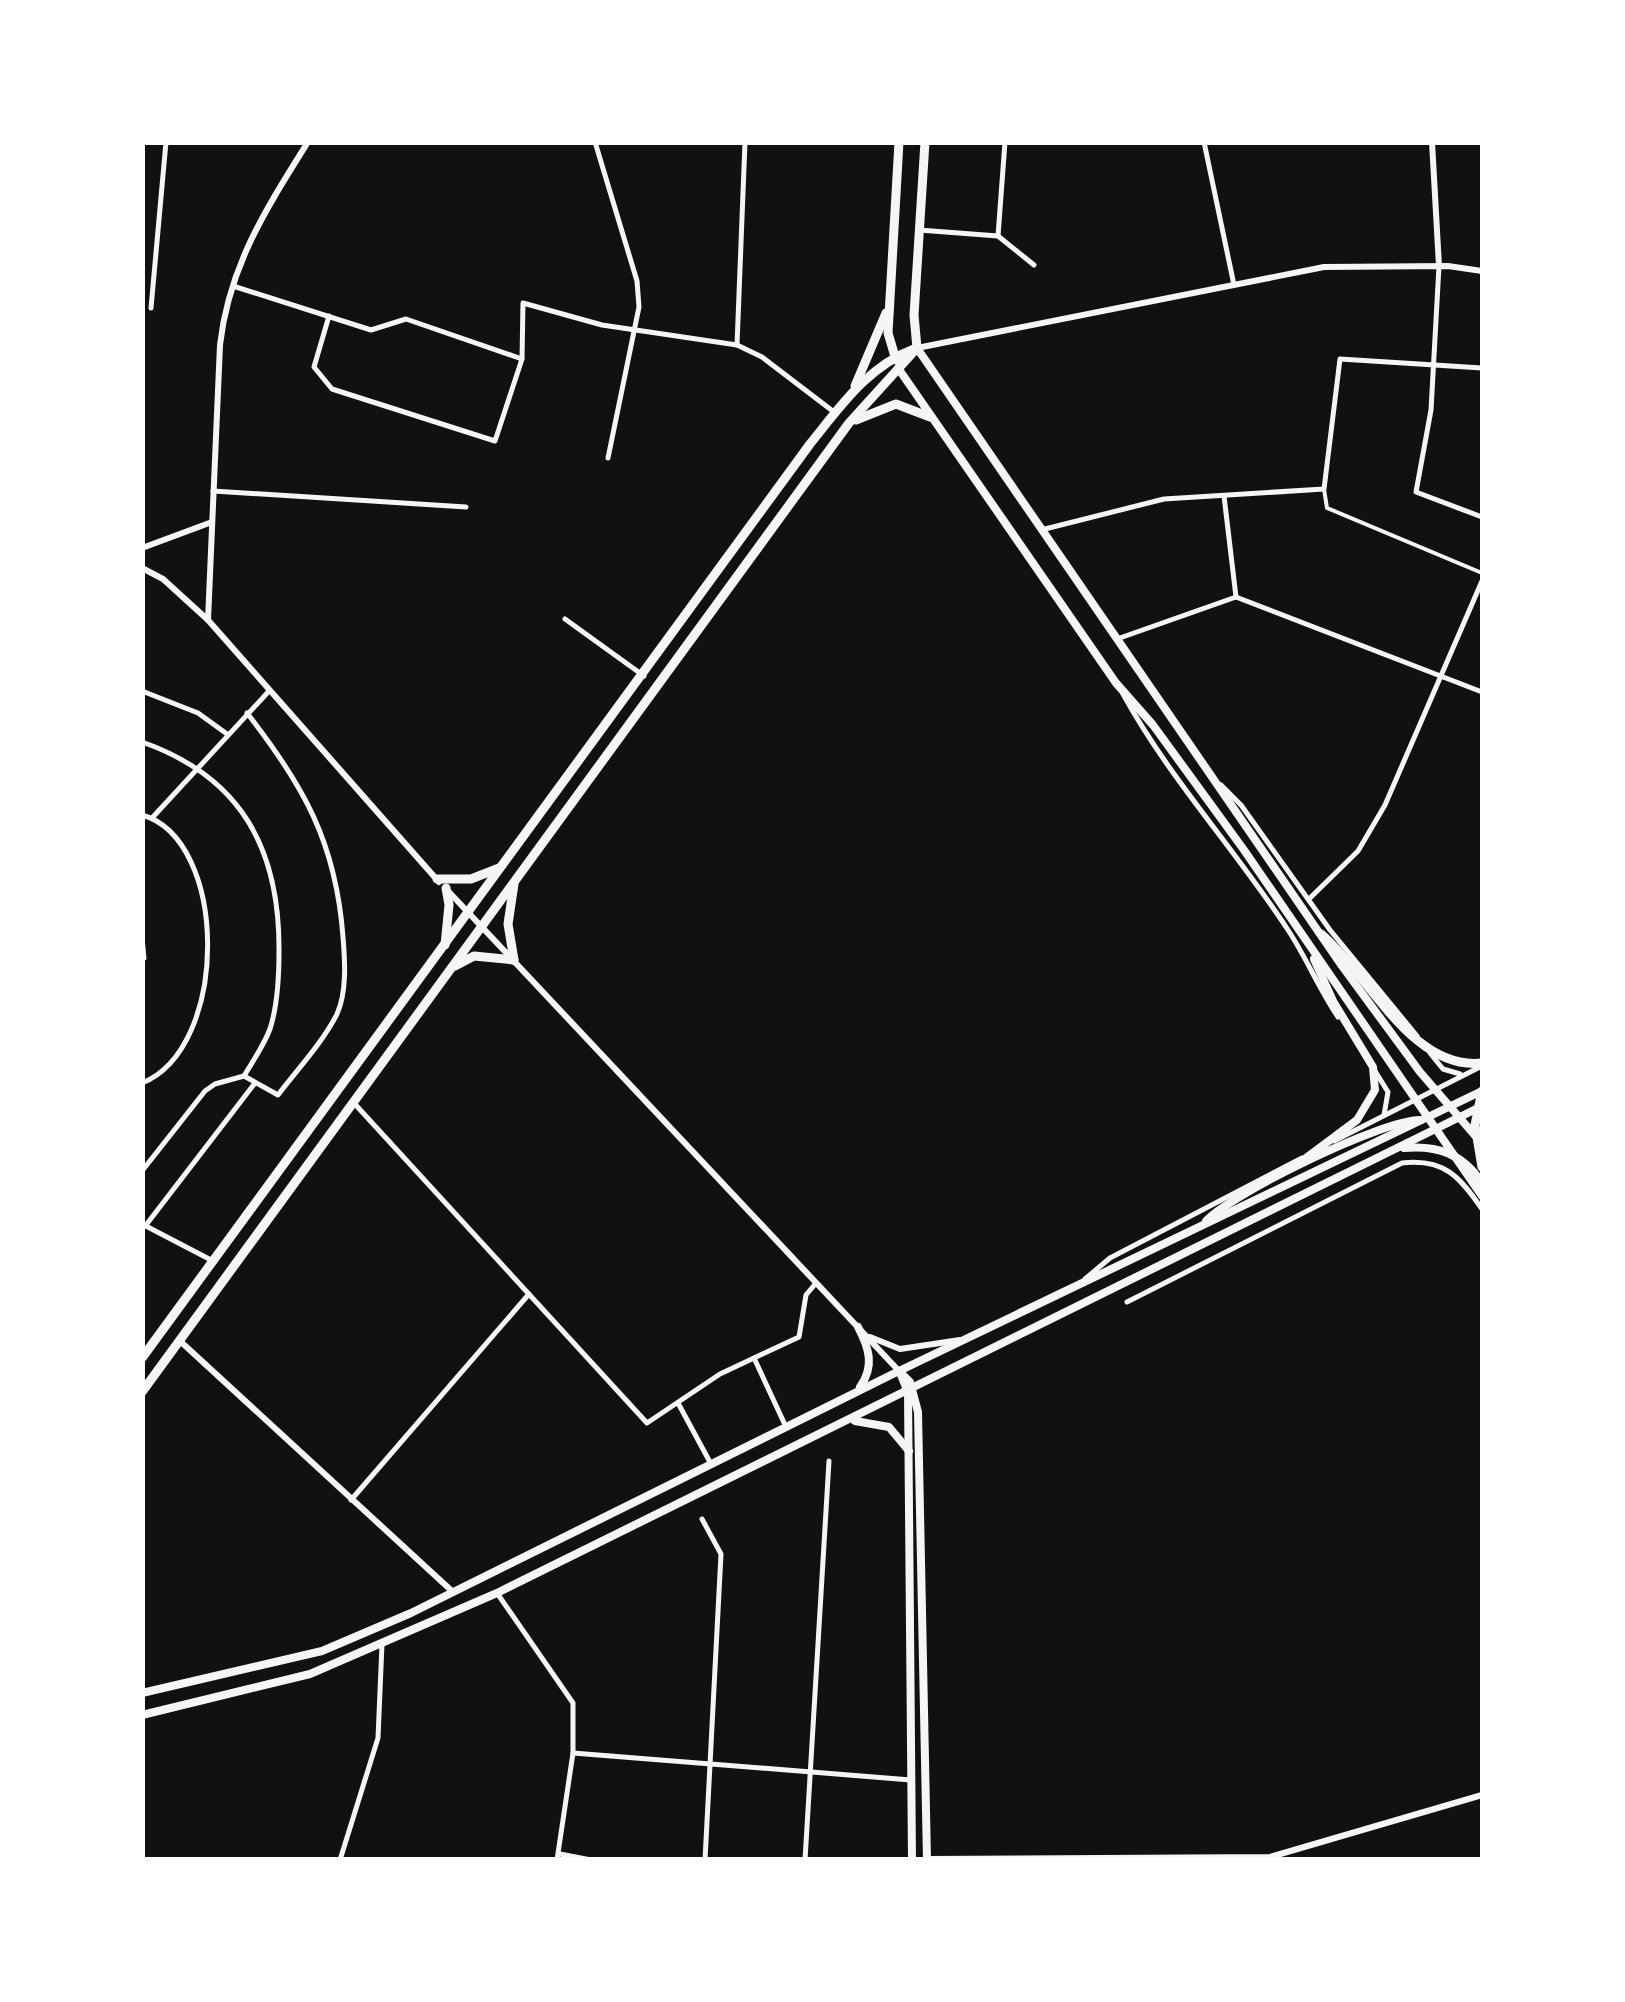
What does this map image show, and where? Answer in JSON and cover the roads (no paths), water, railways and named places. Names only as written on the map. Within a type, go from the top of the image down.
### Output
[{"type":"highway","points":[[898,368],[889,306],[899,142]]},
{"type":"highway","points":[[142,1392],[849,424],[917,348],[925,142]]},
{"type":"highway","points":[[853,391],[889,306]]},
{"type":"highway","points":[[142,1358],[836,413],[853,391],[894,356],[917,348]]},
{"type":"highway","points":[[849,424],[883,406],[896,404],[930,417]]},
{"type":"highway","points":[[437,879],[470,880],[505,864]]},
{"type":"highway","points":[[450,969],[474,956],[514,960],[508,924],[515,880]]},
{"type":"highway","points":[[444,947],[449,904],[446,888]]},
{"type":"highway","points":[[1321,934],[1366,978],[1420,1046],[1454,1063],[1482,1064]]},
{"type":"highway","points":[[1482,1091],[1476,1125],[1482,1167]]},
{"type":"main road","points":[[917,348],[1321,934],[1420,1072],[1480,1141]]},
{"type":"main road","points":[[898,368],[1116,683],[1153,725],[1244,850],[1482,1196]]},
{"type":"main road","points":[[1289,1169],[1357,1120],[1375,1090],[1368,1057],[1333,1001],[1308,945]]},
{"type":"main road","points":[[142,1693],[322,1651],[453,1592],[962,1340],[1482,1091]]},
{"type":"main road","points":[[142,1715],[310,1674],[497,1593],[1482,1106]]},
{"type":"main road","points":[[1200,1228],[1225,1204],[1289,1169],[1403,1120],[1447,1123],[1480,1141]]},
{"type":"main road","points":[[1399,1149],[1424,1147],[1457,1156],[1482,1183]]},
{"type":"main road","points":[[853,1394],[862,1385],[870,1363],[858,1327]]},
{"type":"main road","points":[[899,1371],[911,1391],[928,1860]]},
{"type":"main road","points":[[911,1391],[912,1860]]},
{"type":"main road","points":[[850,1421],[889,1426],[909,1450]]},
{"type":"street","points":[[151,308],[166,142]]},
{"type":"street","points":[[208,620],[220,345],[230,286],[246,242],[308,142]]},
{"type":"street","points":[[596,142],[637,281],[639,308],[608,458]]},
{"type":"street","points":[[736,344],[745,142]]},
{"type":"street","points":[[998,236],[1004,142]]},
{"type":"street","points":[[1204,142],[1234,285]]},
{"type":"street","points":[[1432,142],[1439,266],[1431,410],[1416,492],[1482,517]]},
{"type":"street","points":[[919,230],[998,236],[1034,265]]},
{"type":"street","points":[[917,348],[1324,267],[1439,266],[1482,271]]},
{"type":"street","points":[[230,286],[371,330],[406,319],[522,359]]},
{"type":"street","points":[[329,316],[314,367],[332,389],[495,441],[522,359],[523,304],[635,330],[736,344],[762,357],[836,413]]},
{"type":"street","points":[[1482,368],[1340,359],[1324,489],[1327,508],[1482,573]]},
{"type":"street","points":[[1042,530],[1164,499],[1324,489]]},
{"type":"street","points":[[213,491],[466,507]]},
{"type":"street","points":[[1224,495],[1236,597]]},
{"type":"street","points":[[142,548],[212,522]]},
{"type":"street","points":[[142,568],[163,579],[208,620],[469,914],[899,1371]]},
{"type":"street","points":[[1309,900],[1358,851],[1385,804],[1482,581]]},
{"type":"street","points":[[1117,638],[1236,597],[1482,692]]},
{"type":"street","points":[[565,619],[644,676]]},
{"type":"street","points":[[1116,683],[1144,732],[1290,932],[1310,974],[1384,1085],[1388,1098],[1384,1115]]},
{"type":"street","points":[[152,818],[270,690]]},
{"type":"street","points":[[142,691],[198,712],[227,734]]},
{"type":"street","points":[[142,1171],[205,1091],[215,1084],[244,1076],[278,1096],[336,1016],[344,956],[341,905],[329,853],[312,807],[288,766],[247,714]]},
{"type":"street","points":[[142,742],[197,766],[251,823],[266,851],[275,884],[280,931],[274,1015],[244,1076]]},
{"type":"street","points":[[1212,775],[1241,805],[1309,900],[1438,1064],[1463,1075]]},
{"type":"street","points":[[142,815],[152,818],[176,841],[197,878],[210,945],[202,1005],[191,1034],[166,1068],[142,1083]]},
{"type":"street","points":[[142,938],[144,958]]},
{"type":"street","points":[[1077,1286],[1110,1258],[1289,1169],[1482,1064]]},
{"type":"street","points":[[214,1261],[144,1224],[255,1083]]},
{"type":"street","points":[[353,1102],[648,1423],[754,1358],[799,1338],[806,1295],[816,1283]]},
{"type":"street","points":[[1127,1302],[1386,1169],[1418,1162],[1454,1172],[1482,1209]]},
{"type":"street","points":[[351,1500],[529,1294]]},
{"type":"street","points":[[865,1334],[900,1349],[962,1340]]},
{"type":"street","points":[[180,1341],[453,1592]]},
{"type":"street","points":[[754,1358],[786,1426]]},
{"type":"street","points":[[678,1403],[710,1464]]},
{"type":"street","points":[[804,1860],[829,1461]]},
{"type":"street","points":[[702,1519],[721,1554],[714,1764],[706,1860]]},
{"type":"street","points":[[497,1593],[572,1703],[573,1754],[558,1857],[592,1860]]},
{"type":"street","points":[[340,1860],[378,1738],[382,1644]]},
{"type":"street","points":[[573,1754],[914,1780]]},
{"type":"street","points":[[928,1860],[1270,1858],[1482,1795]]}]
